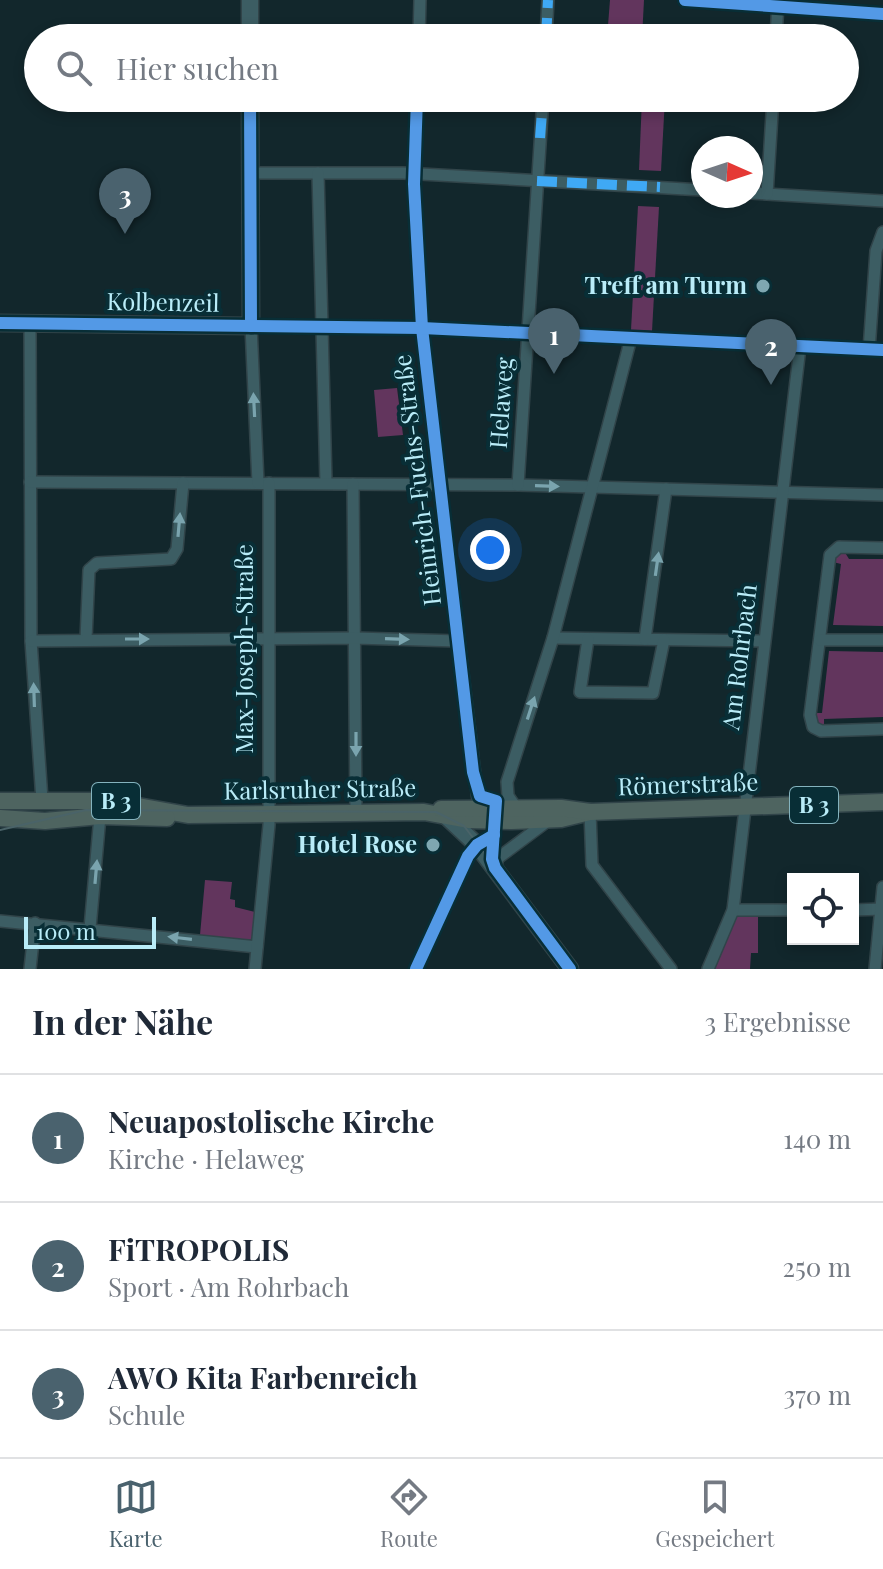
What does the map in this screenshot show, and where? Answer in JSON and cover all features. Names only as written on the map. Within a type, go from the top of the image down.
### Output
[{"type":"main road","name":"B 3","points":[[0,818],[27,810],[42,800]]},
{"type":"main road","name":"Karlsruher Straße","points":[[0,801],[125,802],[188,815]]},
{"type":"main road","name":"Römerstraße","points":[[424,812],[452,807],[561,808],[590,812],[883,802]]},
{"type":"main road","name":"Karlsruher Straße","points":[[0,818],[45,821],[100,816],[153,819],[188,815],[424,812],[447,817]]},
{"type":"main road","name":"Römerstraße","points":[[447,817],[549,820],[590,812]]},
{"type":"street","points":[[250,0],[250,24]]},
{"type":"street","points":[[419,24],[420,0]]},
{"type":"street","points":[[547,24],[548,0]]},
{"type":"street","points":[[777,24],[778,1]]},
{"type":"street","name":"Max-Joseph-Straße","points":[[250,112],[251,326],[263,483],[269,639],[269,816],[255,969]]},
{"type":"street","name":"Heinrich-Fuchs-Straße","points":[[417,112],[415,174],[422,328],[479,809]]},
{"type":"street","name":"Helaweg","points":[[518,485],[542,112]]},
{"type":"street","points":[[767,194],[772,112]]},
{"type":"street","points":[[250,173],[415,174],[691,189]]},
{"type":"street","points":[[318,173],[326,483]]},
{"type":"street","points":[[763,194],[883,201]]},
{"type":"street","points":[[869,350],[876,251],[883,232]]},
{"type":"street","name":"Kolbenzeil","points":[[223,325],[243,312],[251,297]]},
{"type":"street","name":"Kolbenzeil","points":[[0,323],[422,328],[883,350]]},
{"type":"street","points":[[30,323],[31,641],[42,800]]},
{"type":"street","points":[[517,809],[508,796],[507,782],[553,638],[631,338]]},
{"type":"street","name":"Am Rohrbach","points":[[708,969],[733,910],[800,347]]},
{"type":"street","points":[[30,482],[518,485],[883,495]]},
{"type":"street","points":[[86,639],[89,570],[97,563],[171,559],[177,549],[183,483]]},
{"type":"street","points":[[353,484],[356,815]]},
{"type":"street","points":[[645,639],[666,489]]},
{"type":"street","points":[[883,548],[844,547],[832,552],[810,715],[813,727],[825,731],[883,729]]},
{"type":"street","points":[[31,641],[355,638],[458,641]]},
{"type":"street","points":[[553,638],[764,641]]},
{"type":"street","points":[[588,639],[580,692],[653,693],[664,640]]},
{"type":"street","points":[[820,640],[883,640]]},
{"type":"street","points":[[590,812],[592,865],[671,969]]},
{"type":"street","points":[[90,928],[100,816]]},
{"type":"street","name":"Karlsruher Straße","points":[[447,817],[477,845],[570,969]]},
{"type":"street","points":[[495,868],[498,858],[549,820]]},
{"type":"street","points":[[416,969],[462,867],[477,845]]},
{"type":"street","points":[[875,969],[883,887]]},
{"type":"street","points":[[859,910],[882,909]]},
{"type":"street","points":[[733,910],[787,910]]},
{"type":"street","points":[[0,921],[257,947]]},
{"type":"street","points":[[30,969],[35,923]]},
{"type":"shaded area","points":[[610,0],[644,0],[643,24],[608,24]]},
{"type":"shaded area","points":[[641,112],[664,112],[661,171],[639,170]]},
{"type":"shaded area","points":[[638,206],[659,207],[652,331],[631,330]]},
{"type":"shaded area","points":[[397,388],[403,435],[378,437],[374,390]]},
{"type":"shaded area","points":[[844,551],[849,559],[883,559],[883,626],[833,625],[841,564],[833,562],[834,555]]},
{"type":"shaded area","points":[[829,651],[883,652],[883,717],[824,719],[824,727],[816,724],[814,713],[822,713]]},
{"type":"shaded area","points":[[205,880],[232,882],[230,899],[235,900],[235,907],[255,912],[252,940],[200,935]]},
{"type":"shaded area","points":[[737,916],[758,916],[758,953],[751,953],[750,969],[715,969]]},
{"type":"tram line","points":[[0,830],[86,810],[436,812],[464,826],[573,969]]},
{"type":"marked path","points":[[547,24],[548,0]]},
{"type":"marked path","points":[[540,138],[542,112]]},
{"type":"marked path","points":[[537,181],[660,187]]},
{"type":"cycle path","points":[[685,0],[883,14]]},
{"type":"cycle path","points":[[250,112],[251,326]]},
{"type":"cycle path","points":[[417,112],[414,184],[422,328],[473,772],[480,796],[496,801],[492,859],[495,868],[570,969]]},
{"type":"cycle path","points":[[0,323],[422,328],[883,350]]},
{"type":"cycle path","points":[[416,969],[468,856],[477,845],[494,835]]},
{"type":"place","name":"AWO Kita Farbenreich","points":[[125,234]]},
{"type":"place","name":"Treff am Turm","points":[[763,286]]},
{"type":"place","name":"Neuapostolische Kirche","points":[[554,374]]},
{"type":"place","name":"FiTROPOLIS","points":[[771,385]]},
{"type":"place","name":"Hotel Rose","points":[[433,845]]}]
